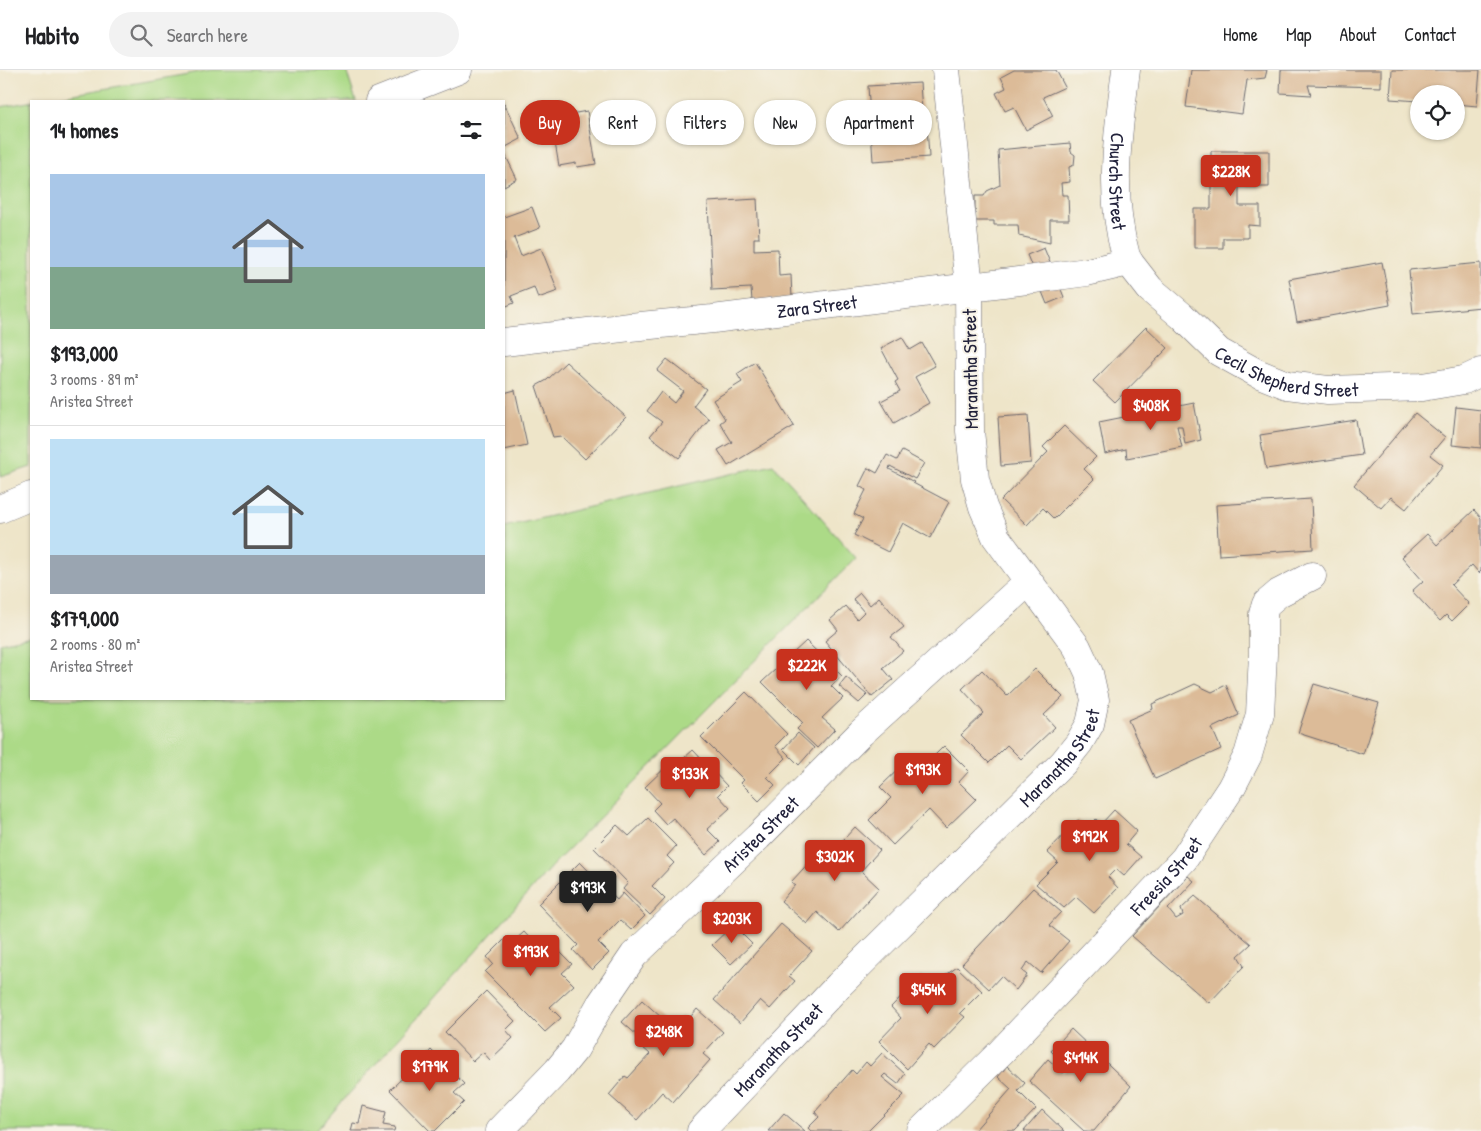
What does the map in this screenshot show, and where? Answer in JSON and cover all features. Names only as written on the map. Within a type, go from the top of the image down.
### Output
[{"type":"street","points":[[382,100],[458,70]]},
{"type":"street","name":"Maranatha Street","points":[[701,1131],[839,985],[1063,763],[1079,744],[1090,724],[1095,700],[1089,673],[1077,647],[996,537],[983,507],[975,480],[970,431],[969,286],[946,70]]},
{"type":"street","name":"Church Street","points":[[1126,70],[1116,147],[1116,192],[1121,233],[1128,262]]},
{"type":"street","name":"Zara Street","points":[[505,342],[630,326],[713,319],[1087,272],[1128,262]]},
{"type":"street","name":"Cecil Shepherd Street","points":[[1128,262],[1150,289],[1182,316],[1219,352],[1257,373],[1287,385],[1328,390],[1422,387],[1464,380],[1481,372]]},
{"type":"street","points":[[0,509],[30,496]]},
{"type":"street","name":"Freesia Street","points":[[921,1131],[1001,1052],[1184,859],[1231,788],[1248,755],[1260,714],[1263,614],[1266,604],[1279,593],[1312,576]]},
{"type":"street","name":"Aristea Street","points":[[499,1131],[557,1071],[575,1049],[600,1005],[634,955],[758,837],[861,733],[1028,582]]},
{"type":"green space","points":[[211,70],[346,70],[356,100],[40,100]]},
{"type":"green space","points":[[30,102],[30,467],[0,477],[0,107]]},
{"type":"green space","points":[[773,464],[856,558],[551,867],[316,1131],[0,1131],[0,643],[30,636],[30,700],[505,700],[505,527]]},
{"type":"building","points":[[1014,70],[1056,70],[1065,87],[1043,97],[1053,116],[1026,130],[1014,107],[1005,111],[996,93],[1006,88],[1001,77]]},
{"type":"building","points":[[1191,70],[1267,70],[1265,78],[1247,80],[1242,114],[1186,107]]},
{"type":"building","points":[[1281,70],[1381,70],[1381,87],[1308,85],[1311,95],[1280,93]]},
{"type":"building","points":[[1392,70],[1480,70],[1477,106],[1465,105],[1465,85],[1410,85],[1410,100],[1390,99]]},
{"type":"building","points":[[920,83],[921,100],[869,100],[868,86]]},
{"type":"building","points":[[505,105],[520,140],[505,147]]},
{"type":"building","points":[[587,111],[590,145],[593,145],[596,164],[577,167],[576,163],[559,166],[555,145],[580,145],[580,112]]},
{"type":"building","points":[[1070,143],[1071,152],[1075,155],[1074,165],[1069,167],[1070,182],[1061,183],[1062,195],[1068,195],[1069,220],[1050,220],[1050,243],[1019,236],[1018,225],[994,225],[994,221],[975,221],[975,196],[984,196],[987,191],[1000,185],[998,150]]},
{"type":"building","points":[[872,145],[928,145],[929,157],[873,161]]},
{"type":"building","points":[[1211,151],[1269,151],[1269,187],[1239,187],[1239,206],[1260,206],[1260,226],[1248,225],[1248,238],[1223,238],[1223,248],[1194,248],[1194,209],[1211,209]]},
{"type":"building","points":[[505,154],[517,179],[505,185]]},
{"type":"building","points":[[757,199],[759,238],[754,238],[754,250],[778,249],[779,276],[791,275],[792,299],[752,301],[751,288],[712,290],[708,202]]},
{"type":"building","points":[[532,207],[540,228],[514,238],[521,256],[541,248],[558,291],[538,298],[534,287],[511,296],[514,303],[505,307],[505,217]]},
{"type":"building","points":[[1044,248],[1064,297],[1047,304],[1027,255]]},
{"type":"building","points":[[1382,262],[1390,305],[1297,322],[1289,279]]},
{"type":"building","points":[[1481,263],[1481,307],[1413,314],[1409,270]]},
{"type":"building","points":[[1146,327],[1168,348],[1115,402],[1093,381]]},
{"type":"building","points":[[902,337],[910,350],[922,343],[935,366],[915,377],[929,403],[894,423],[881,401],[900,391],[895,382],[898,380],[881,348]]},
{"type":"building","points":[[667,359],[706,389],[693,406],[709,419],[679,458],[650,436],[662,422],[647,411],[661,392],[674,403],[683,391],[657,371]]},
{"type":"building","points":[[566,362],[626,417],[585,459],[561,436],[553,437],[536,386],[547,380]]},
{"type":"building","points":[[755,362],[794,426],[728,466],[718,450],[732,442],[720,423],[725,419],[713,400],[742,382],[737,374]]},
{"type":"building","points":[[515,390],[527,445],[505,450],[505,393]]},
{"type":"building","points":[[1194,403],[1201,440],[1185,444],[1182,426],[1177,426],[1182,447],[1127,458],[1126,449],[1105,454],[1099,422]]},
{"type":"building","points":[[1456,407],[1481,410],[1481,448],[1452,445]]},
{"type":"building","points":[[1415,413],[1445,437],[1430,455],[1443,465],[1406,509],[1391,497],[1381,508],[1354,485]]},
{"type":"building","points":[[1028,415],[1031,463],[1001,466],[998,417]]},
{"type":"building","points":[[1356,420],[1362,455],[1266,469],[1260,435]]},
{"type":"building","points":[[1064,426],[1096,457],[1084,469],[1094,479],[1054,519],[1043,508],[1027,525],[1001,500],[1048,452],[1043,447]]},
{"type":"building","points":[[902,451],[924,463],[915,479],[890,466],[889,469],[949,502],[930,538],[903,523],[888,552],[854,535],[863,519],[854,514],[866,490],[859,486],[868,468],[877,473],[887,455],[897,460]]},
{"type":"building","points":[[1311,499],[1313,549],[1219,555],[1216,505]]},
{"type":"building","points":[[1474,510],[1481,518],[1481,571],[1479,573],[1472,565],[1451,585],[1469,604],[1452,621],[1446,615],[1440,621],[1412,591],[1423,581],[1402,557],[1427,534],[1437,545]]},
{"type":"building","points":[[860,593],[870,605],[879,597],[904,627],[891,637],[903,651],[883,668],[893,680],[872,697],[825,641],[838,630],[830,620],[846,606],[857,619],[864,612],[853,599]]},
{"type":"building","points":[[806,641],[842,676],[831,686],[843,698],[822,718],[835,729],[817,748],[797,729],[803,723],[762,682]]},
{"type":"building","points":[[1035,669],[1063,697],[1044,715],[1055,727],[1021,759],[1007,745],[989,763],[961,735],[984,713],[962,689],[982,670],[1007,696]]},
{"type":"building","points":[[846,677],[867,695],[859,703],[839,686]]},
{"type":"building","points":[[1195,684],[1212,692],[1226,685],[1239,715],[1212,728],[1221,749],[1155,779],[1128,720],[1153,709],[1152,704]]},
{"type":"building","points":[[1314,684],[1379,703],[1363,754],[1298,733]]},
{"type":"building","points":[[746,692],[787,734],[775,746],[786,758],[767,777],[775,785],[759,801],[741,783],[744,780],[701,737]]},
{"type":"building","points":[[798,733],[814,748],[799,765],[783,749]]},
{"type":"building","points":[[944,746],[969,771],[959,782],[976,799],[946,828],[929,810],[893,845],[869,820],[891,798],[880,787],[911,757],[920,766]]},
{"type":"building","points":[[693,750],[727,786],[718,795],[730,808],[707,829],[720,842],[706,855],[673,818],[666,824],[653,810],[660,803],[645,787],[670,763],[674,767]]},
{"type":"building","points":[[1114,810],[1137,831],[1126,844],[1141,857],[1124,876],[1116,869],[1108,877],[1118,888],[1094,913],[1076,897],[1064,908],[1036,884],[1058,862],[1047,852],[1078,820],[1088,828],[1096,819],[1101,824]]},
{"type":"building","points":[[648,818],[676,846],[667,856],[674,863],[652,886],[665,899],[650,915],[623,889],[628,883],[594,848],[617,825],[629,836]]},
{"type":"building","points":[[855,827],[880,850],[861,871],[879,888],[839,932],[817,912],[807,924],[781,901],[795,885],[791,882],[827,843],[834,850]]},
{"type":"building","points":[[580,862],[617,900],[623,893],[645,916],[631,930],[620,920],[598,942],[609,953],[592,970],[573,950],[578,945],[538,904]]},
{"type":"building","points":[[1188,876],[1194,881],[1168,909],[1176,919],[1183,915],[1181,909],[1195,896],[1251,944],[1238,956],[1244,966],[1209,1003],[1132,936]]},
{"type":"building","points":[[1033,888],[1061,912],[1049,925],[1069,941],[1041,973],[1028,962],[1022,971],[1027,975],[1016,990],[1001,976],[989,989],[962,964]]},
{"type":"building","points":[[781,924],[812,951],[789,976],[795,981],[770,1009],[760,1000],[740,1023],[714,1000]]},
{"type":"building","points":[[733,925],[752,944],[731,964],[712,945]]},
{"type":"building","points":[[524,932],[537,946],[545,937],[572,964],[562,973],[574,985],[550,1007],[561,1018],[545,1032],[485,972],[493,964],[487,957],[507,937],[513,942]]},
{"type":"building","points":[[957,967],[982,991],[960,1013],[965,1017],[934,1049],[929,1044],[907,1069],[879,1041],[901,1018],[891,1007],[921,976],[931,986]]},
{"type":"building","points":[[486,991],[515,1021],[506,1030],[513,1038],[490,1060],[483,1052],[473,1061],[445,1032]]},
{"type":"building","points":[[642,1000],[672,1027],[682,1016],[687,1021],[697,1009],[723,1032],[703,1054],[710,1060],[673,1102],[662,1092],[637,1120],[609,1095],[625,1076],[628,1078],[650,1054],[642,1047],[646,1043],[622,1022]]},
{"type":"building","points":[[1071,1029],[1131,1086],[1094,1131],[1084,1131],[1029,1081],[1048,1059],[1063,1073],[1068,1068],[1051,1051]]},
{"type":"building","points":[[431,1050],[464,1084],[454,1093],[464,1102],[435,1131],[430,1131],[390,1090]]},
{"type":"building","points":[[882,1053],[905,1074],[898,1084],[885,1074],[882,1077],[904,1095],[868,1131],[811,1131],[808,1128],[819,1117],[815,1112],[852,1070],[856,1074],[866,1062],[870,1066]]},
{"type":"building","points":[[1007,1066],[1025,1083],[1018,1091],[1036,1109],[1015,1131],[974,1131],[1011,1089],[998,1077]]},
{"type":"building","points":[[363,1106],[386,1112],[383,1125],[395,1127],[394,1131],[351,1131],[353,1123],[359,1124]]},
{"type":"building","points":[[1042,1110],[1064,1131],[1024,1131]]},
{"type":"building","points":[[784,1113],[805,1131],[768,1131]]}]
